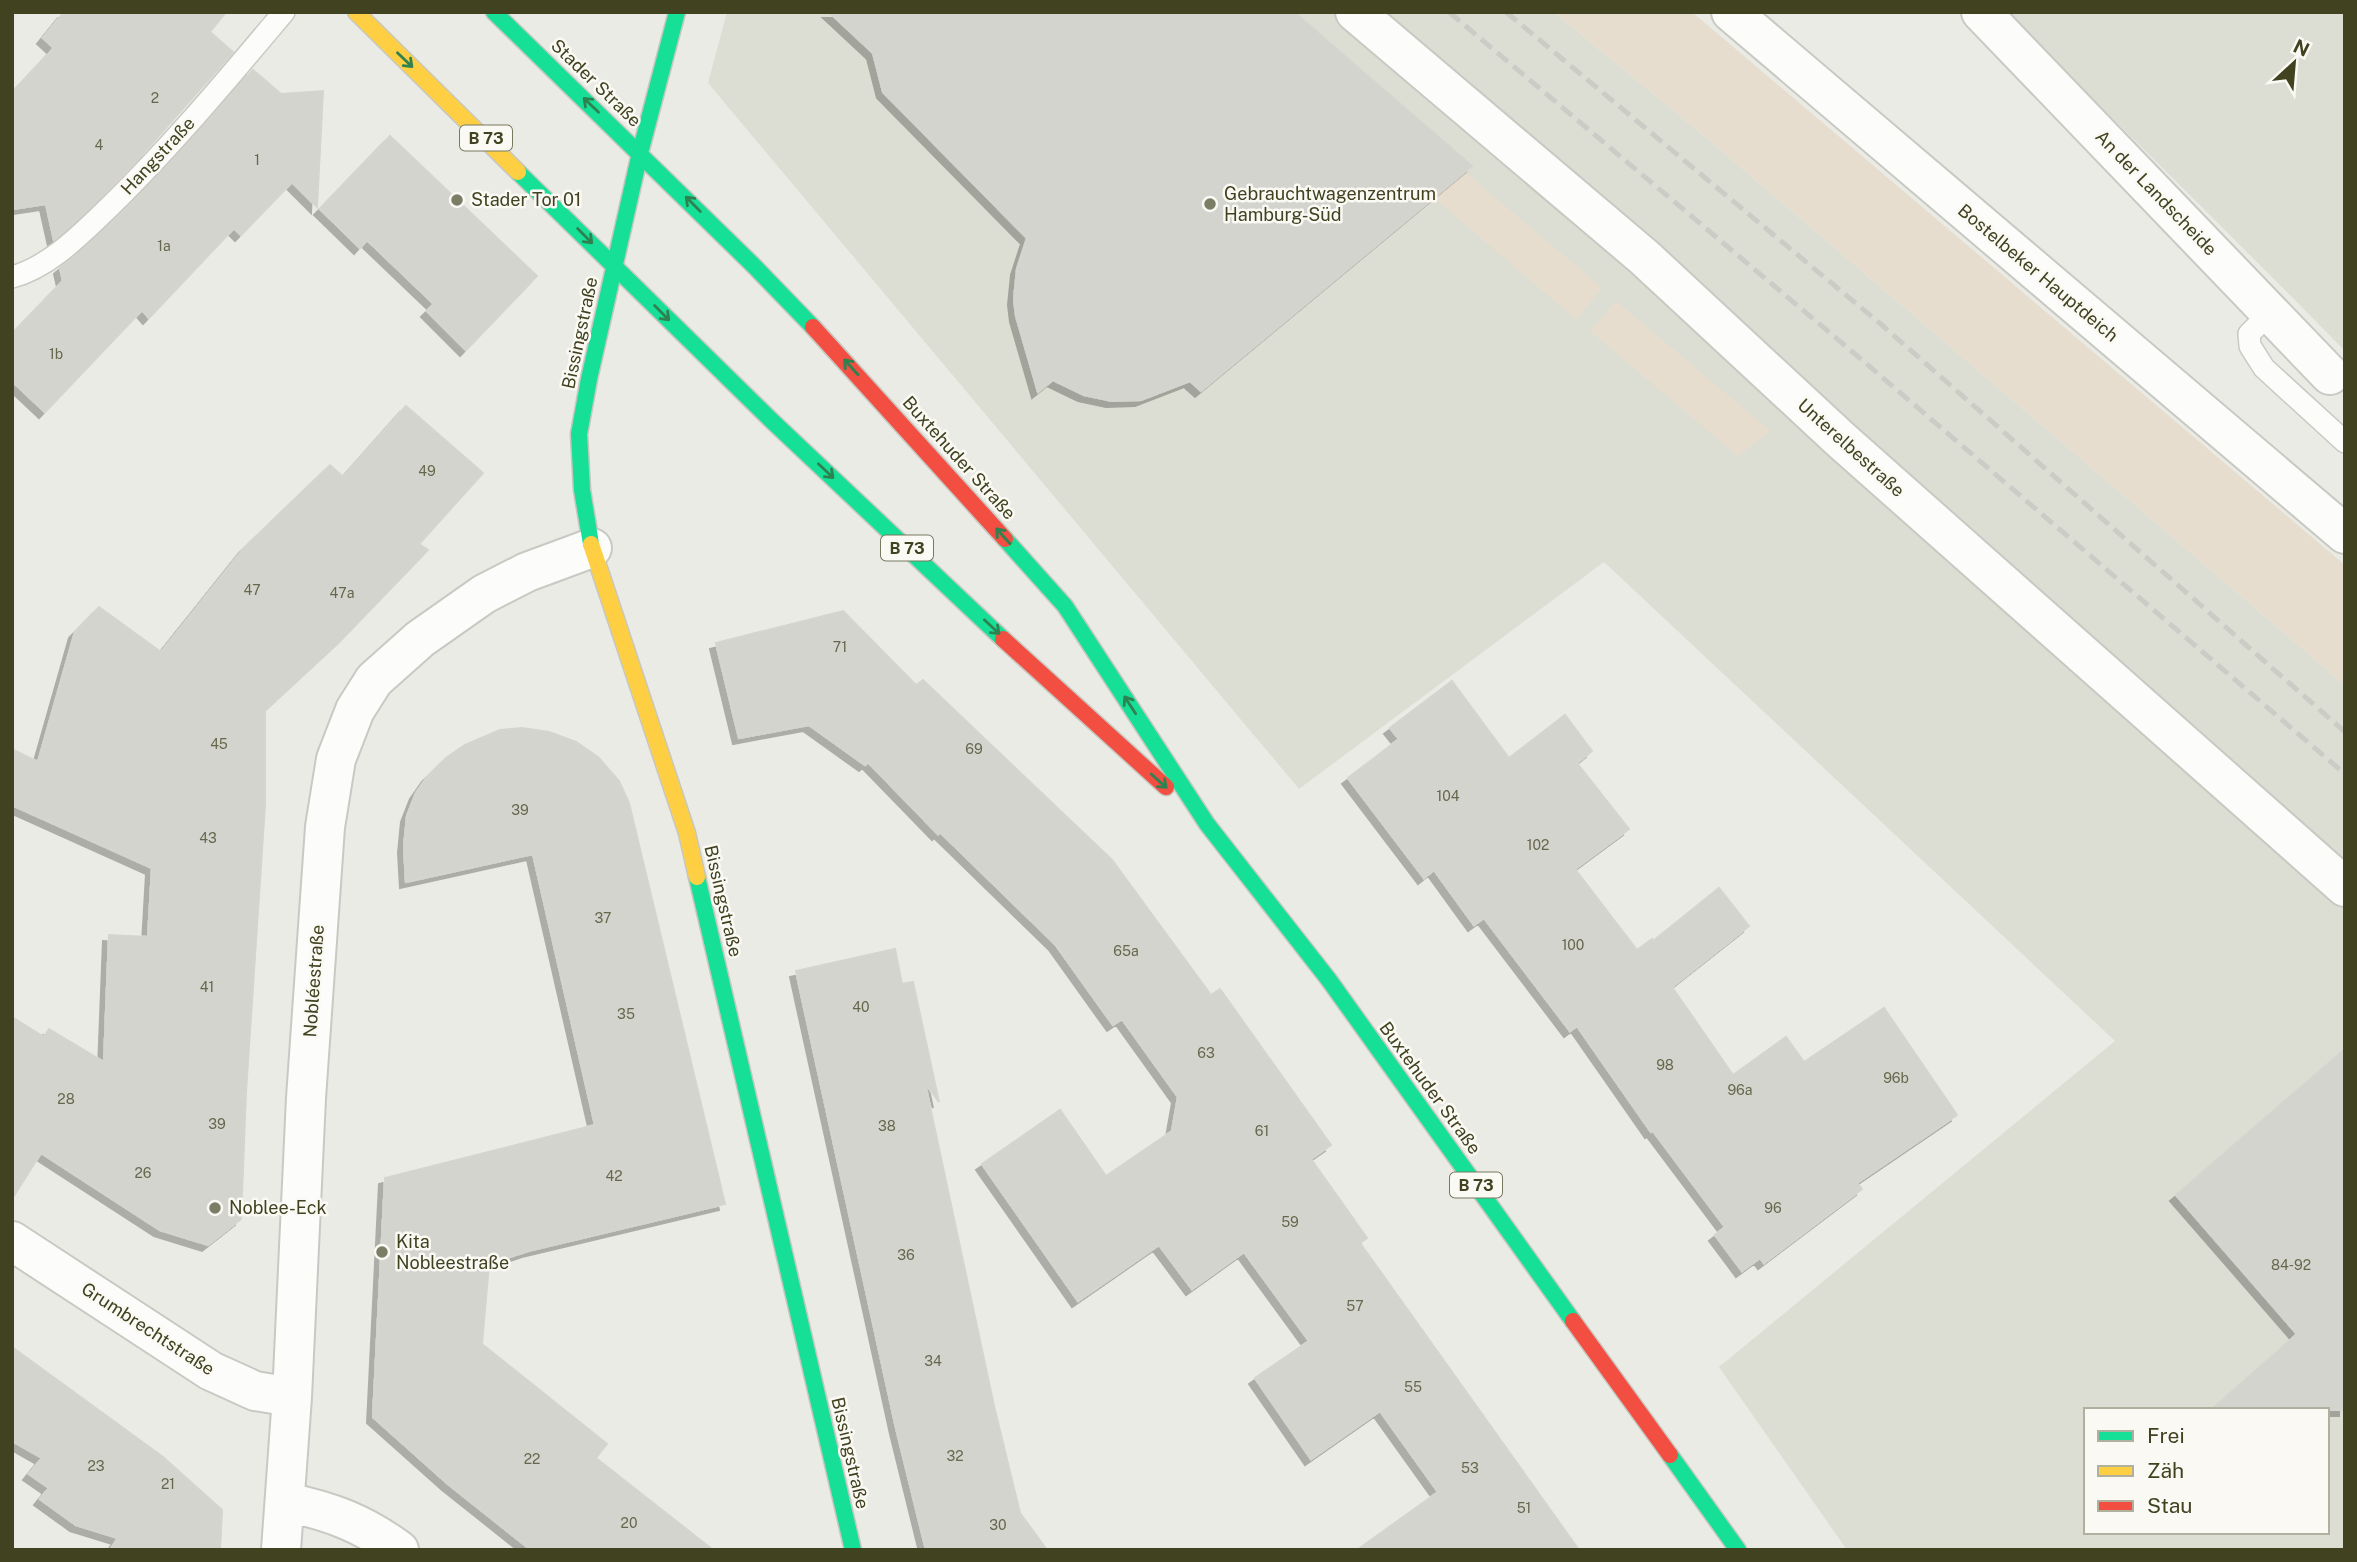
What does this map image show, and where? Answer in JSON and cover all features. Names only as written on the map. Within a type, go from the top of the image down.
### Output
[{"type":"main road","name":"B 73","points":[[356,12],[614,265]]},
{"type":"main road","name":"Stader Straße","points":[[494,12],[640,153]]},
{"type":"main road","name":"Bissingstraße","points":[[677,12],[640,153],[579,434],[582,490],[592,548],[687,833],[853,1550]]},
{"type":"main road","name":"Buxtehuder Straße","points":[[640,153],[846,362],[1065,606],[1206,824],[1329,980],[1738,1550]]},
{"type":"main road","name":"Buxtehuder Straße","points":[[614,265],[771,420],[1014,649],[1206,824]]},
{"type":"street","name":"Unterelbestraße","points":[[1355,12],[1644,258],[1850,448],[2345,887]]},
{"type":"street","name":"Bostelbeker Hauptdeich","points":[[1731,12],[2345,534]]},
{"type":"street","name":"An der Landscheide","points":[[1980,12],[2330,375]]},
{"type":"street","name":"Nobléestraße","points":[[281,1550],[292,1397],[306,1098],[325,827],[336,760],[355,710],[374,680],[420,639],[484,594],[527,572],[592,548]]},
{"type":"street","name":"Grumbrechtstraße","points":[[12,1241],[211,1371],[255,1391],[292,1397]]},
{"type":"street","points":[[286,1502],[316,1508],[347,1519],[399,1550]]},
{"type":"lane","name":"Hangstraße","points":[[12,276],[29,272],[76,239],[132,186],[205,106],[284,12]]},
{"type":"lane","points":[[2271,312],[2249,334],[2250,346],[2264,368],[2345,442]]},
{"type":"shaded area","points":[[727,12],[1554,12],[1709,140],[2345,685],[2345,1550],[1847,1550],[1719,1367],[2115,1041],[1604,562],[1299,789],[708,83]]},
{"type":"shaded area","points":[[1554,12],[1692,12],[2345,565],[2345,685],[1709,140]]},
{"type":"shaded area","points":[[2006,12],[2345,12],[2345,351],[2291,296]]},
{"type":"shaded area","points":[[1465,172],[1602,288],[1576,319],[1434,198]]},
{"type":"shaded area","points":[[1616,301],[1770,431],[1738,456],[1590,331]]},
{"type":"building","points":[[64,12],[226,12],[210,32],[233,52],[139,158],[54,240],[46,204],[12,209],[12,93],[54,48],[43,38]]},
{"type":"building","name":"Gebrauchtwagenzentrum Hamburg-Süd","points":[[829,12],[1294,12],[1472,166],[1201,391],[1190,381],[1141,400],[1112,401],[1084,395],[1053,380],[1038,392],[1016,316],[1014,299],[1017,269],[1027,238],[883,92],[873,53]]},
{"type":"building","points":[[253,70],[281,94],[323,91],[317,207],[292,182],[241,235],[234,228],[149,318],[142,310],[45,412],[12,381],[12,334],[63,281],[60,268],[134,201]]},
{"type":"building","points":[[390,136],[537,276],[466,350],[427,311],[434,304],[367,240],[360,248],[320,209]]},
{"type":"building","points":[[406,406],[483,473],[419,544],[428,550],[344,637],[265,710],[265,805],[246,1092],[241,1219],[208,1245],[160,1230],[41,1153],[12,1199],[12,1017],[44,1037],[49,1029],[104,1062],[109,935],[148,937],[152,868],[12,805],[12,749],[38,762],[75,632],[99,607],[161,652],[245,547],[330,465],[343,477]]},
{"type":"building","points":[[843,611],[916,685],[923,680],[1112,860],[1211,995],[1220,989],[1331,1145],[1311,1159],[1367,1238],[1360,1243],[1579,1550],[1357,1550],[1438,1492],[1380,1411],[1311,1459],[1255,1378],[1309,1341],[1244,1252],[1192,1289],[1159,1245],[1078,1301],[982,1164],[1060,1110],[1106,1176],[1172,1131],[1178,1097],[1122,1019],[1113,1025],[1055,944],[940,832],[938,834],[868,762],[865,765],[809,725],[739,738],[716,643]]},
{"type":"building","points":[[1452,681],[1509,758],[1565,715],[1592,751],[1577,763],[1629,829],[1575,869],[1637,950],[1652,939],[1653,941],[1719,888],[1749,926],[1672,987],[1733,1075],[1786,1037],[1804,1062],[1884,1008],[1957,1115],[1857,1183],[1862,1189],[1764,1263],[1760,1258],[1742,1271],[1715,1235],[1725,1227],[1653,1131],[1651,1132],[1577,1026],[1570,1031],[1484,918],[1474,925],[1434,870],[1424,878],[1348,778],[1399,739],[1390,728]]},
{"type":"building","points":[[522,728],[549,732],[576,742],[598,757],[619,781],[629,803],[725,1204],[528,1251],[489,1264],[482,1344],[607,1444],[596,1458],[713,1550],[531,1550],[448,1484],[373,1417],[385,1178],[595,1125],[533,854],[406,882],[404,847],[407,816],[416,793],[428,776],[446,758],[465,745],[500,730]]},
{"type":"building","points":[[895,949],[902,984],[913,982],[939,1102],[925,1083],[994,1406],[1020,1513],[1047,1550],[926,1550],[896,1428],[796,971]]},
{"type":"building","points":[[2345,1049],[2345,1410],[2213,1408],[2297,1334],[2176,1195]]},
{"type":"building","points":[[12,1347],[163,1457],[222,1510],[220,1550],[110,1550],[118,1538],[76,1525],[40,1499],[49,1488],[29,1474],[42,1458],[12,1441]]},
{"type":"railway","points":[[1449,12],[1855,354],[2345,774]]},
{"type":"railway","points":[[1506,12],[1883,326],[2345,732]]},
{"type":"traffic: fast","points":[[494,12],[813,327]]},
{"type":"traffic: fast","points":[[591,544],[582,490],[579,434],[640,153],[677,12]]},
{"type":"traffic: fast","points":[[518,172],[771,420],[1003,639]]},
{"type":"traffic: fast","points":[[1005,539],[1065,606],[1207,824],[1329,980],[1573,1321]]},
{"type":"traffic: fast","points":[[697,877],[853,1550]]},
{"type":"traffic: fast","points":[[1670,1455],[1738,1550]]},
{"type":"traffic: slow","points":[[356,12],[518,172]]},
{"type":"traffic: slow","points":[[591,544],[687,833],[697,877]]},
{"type":"traffic: jam","points":[[813,327],[1005,539]]},
{"type":"traffic: jam","points":[[1003,639],[1166,787]]},
{"type":"traffic: jam","points":[[1573,1321],[1670,1455]]},
{"type":"place","name":"Stader Tor 01","points":[[457,200]]},
{"type":"place","name":"Gebrauchtwagenzentrum Hamburg-Süd","points":[[1210,204]]},
{"type":"place","name":"Noblee-Eck","points":[[215,1208]]},
{"type":"place","name":"Kita Nobleestraße","points":[[382,1252]]}]
